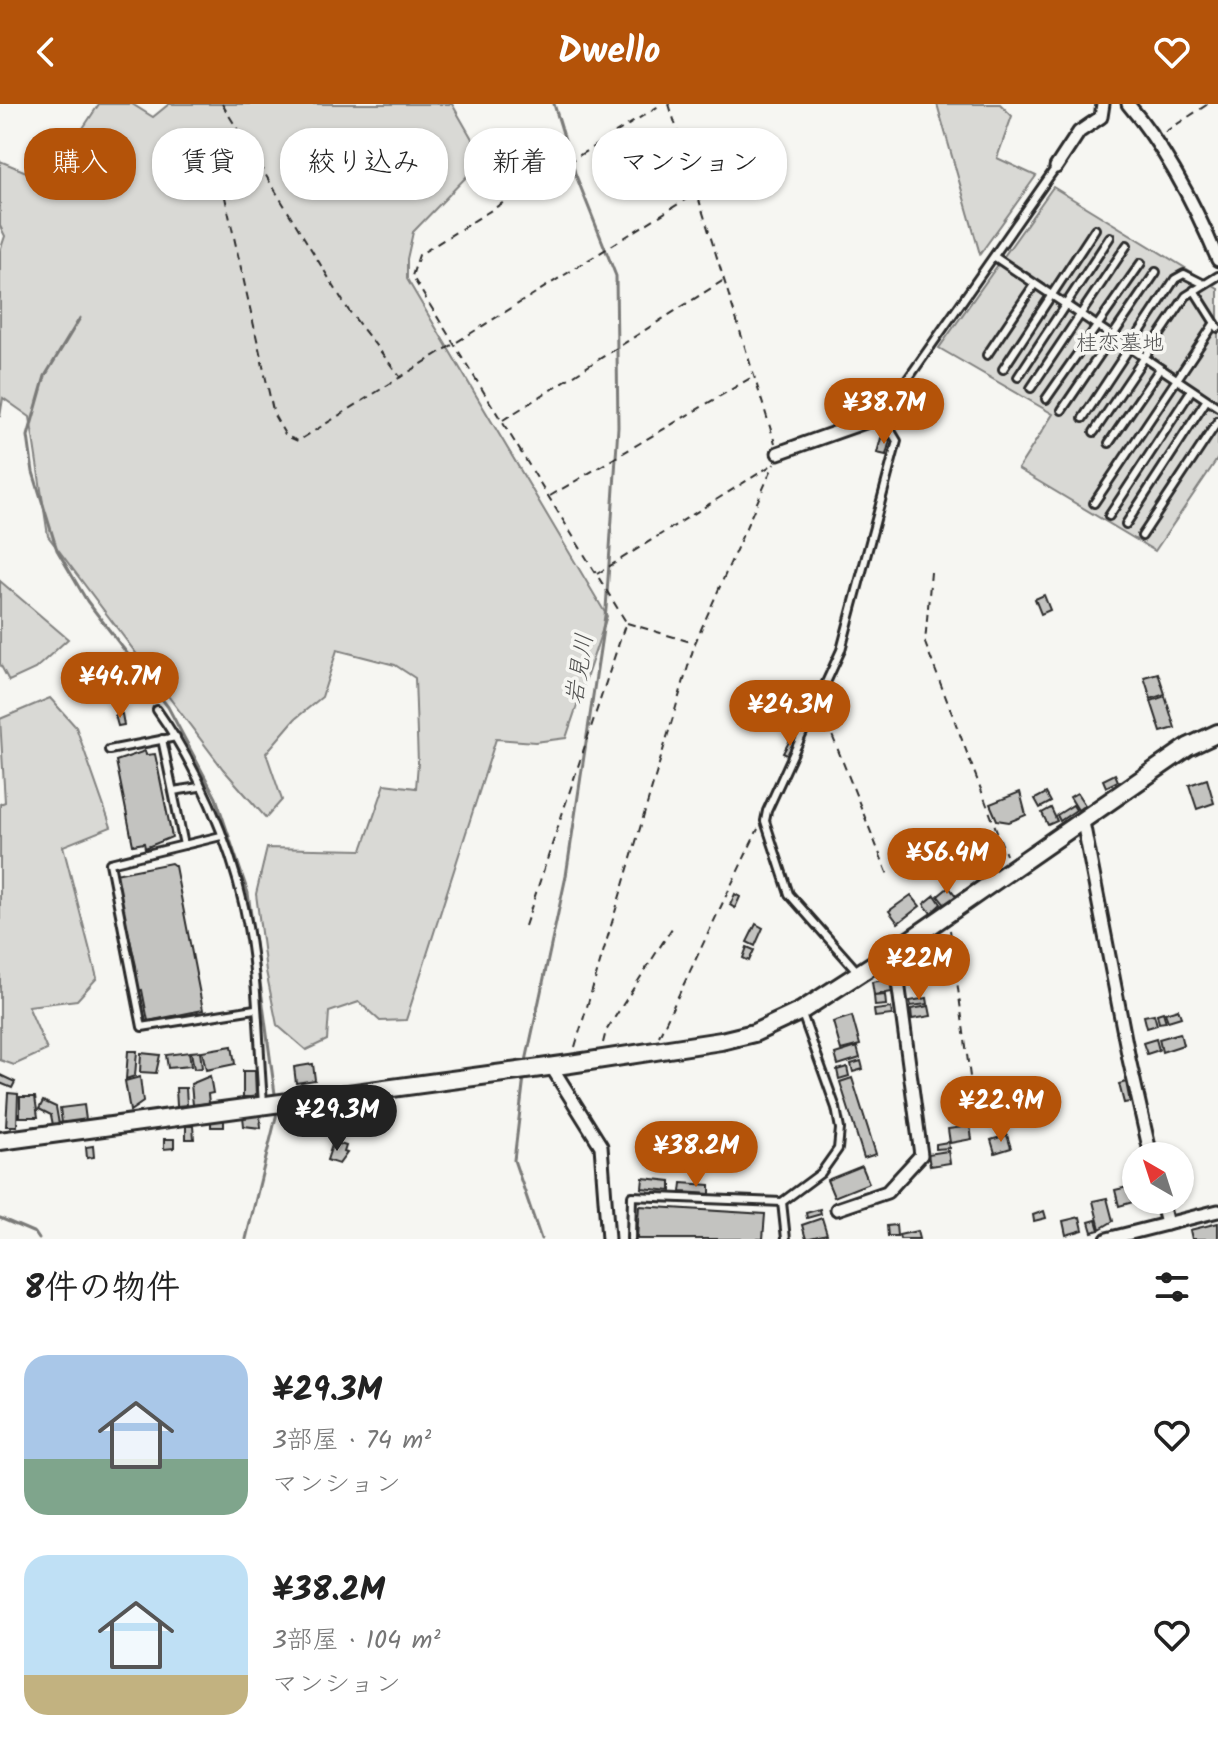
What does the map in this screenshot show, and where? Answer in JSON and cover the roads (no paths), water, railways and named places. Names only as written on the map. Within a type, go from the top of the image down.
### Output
[{"type":"street","points":[[1056,167],[1079,132],[1101,117],[1103,104]]},
{"type":"street","points":[[1128,104],[1155,139],[1198,211],[1218,260]]},
{"type":"street","points":[[776,459],[882,416]]},
{"type":"street","points":[[0,1141],[570,1064],[754,1033],[801,1011],[894,951],[1188,747],[1218,733]]},
{"type":"street","points":[[1083,822],[1148,1142]]},
{"type":"street","points":[[837,1209],[887,1192],[921,1155],[894,951]]},
{"type":"street","points":[[551,1066],[601,1146],[608,1239]]},
{"type":"street","points":[[1107,1239],[1218,1211]]},
{"type":"street","points":[[1164,1214],[1167,1224]]},
{"type":"lane","points":[[859,973],[789,894],[765,821],[841,650],[897,441],[882,416],[1056,167]]},
{"type":"lane","points":[[1003,369],[1095,229]]},
{"type":"lane","points":[[1018,377],[1110,237]]},
{"type":"lane","points":[[1031,388],[1127,245]]},
{"type":"lane","points":[[995,257],[1218,407]]},
{"type":"lane","points":[[1046,399],[1141,263]]},
{"type":"lane","points":[[1062,410],[1156,272]]},
{"type":"lane","points":[[1083,418],[1175,279],[1184,274],[1202,283]]},
{"type":"lane","points":[[1094,432],[1194,290],[1218,276]]},
{"type":"lane","points":[[987,355],[1034,285]]},
{"type":"lane","points":[[1094,503],[1174,380],[1216,326],[1194,290]]},
{"type":"lane","points":[[1109,443],[1159,370]]},
{"type":"lane","points":[[1109,516],[1191,391]]},
{"type":"lane","points":[[1126,524],[1206,401]]},
{"type":"lane","points":[[1142,536],[1218,421]]},
{"type":"lane","points":[[157,710],[176,737],[221,836],[244,907],[263,1104]]},
{"type":"lane","points":[[109,750],[176,737]]},
{"type":"lane","points":[[162,739],[184,845]]},
{"type":"lane","points":[[173,791],[199,787]]},
{"type":"lane","points":[[221,836],[110,863],[142,1027],[255,1009]]},
{"type":"lane","points":[[631,1239],[632,1196],[782,1202],[821,1173],[838,1149],[836,1108],[801,1011]]},
{"type":"lane","points":[[782,1202],[786,1239]]},
{"type":"waterway","name":"岩見川","points":[[525,1066],[566,876],[606,609],[618,427],[616,276],[575,173],[554,104]]},
{"type":"waterway","points":[[80,318],[45,376],[28,436],[33,472],[57,550],[87,601],[168,707],[216,798],[248,893],[275,1094]]},
{"type":"waterway","name":"岩見川","points":[[524,1077],[514,1160],[541,1239]]},
{"type":"waterway","points":[[246,1239],[277,1113]]},
{"type":"waterway","points":[[0,1218],[35,1233],[39,1239]]},
{"type":"park label","name":"桂恋墓地","points":[[1120,342]]}]
